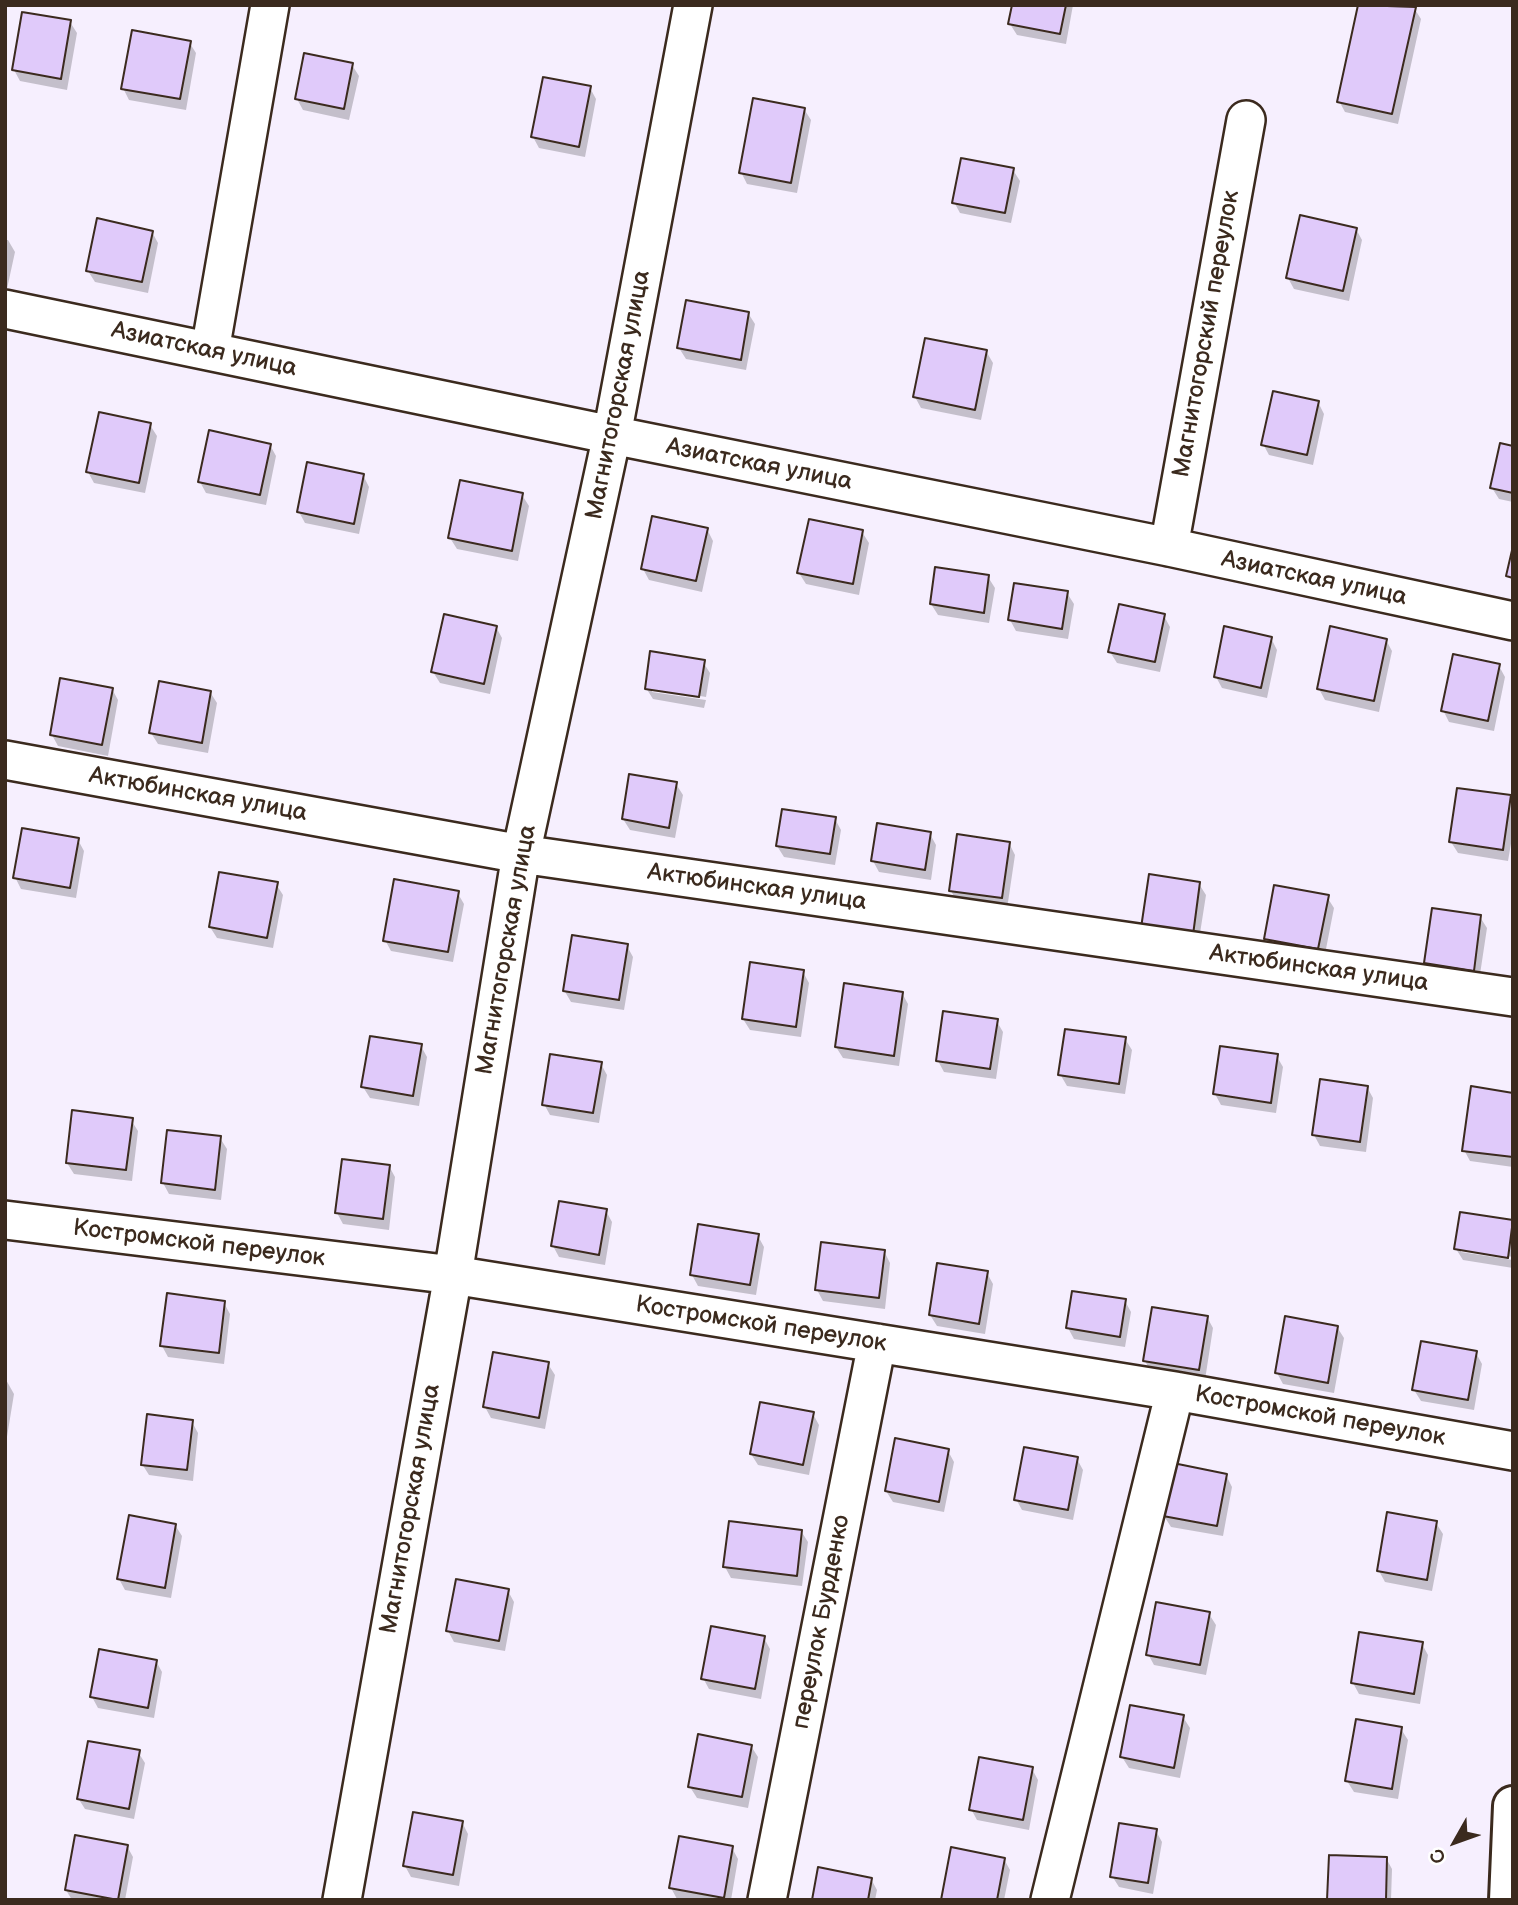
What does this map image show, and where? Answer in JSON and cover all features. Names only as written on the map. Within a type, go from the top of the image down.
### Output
[{"type":"street","points":[[210,351],[270,5]]},
{"type":"street","name":"Магнитогорская улица","points":[[342,1900],[453,1275],[522,854],[612,436],[692,5]]},
{"type":"street","name":"Магнитогорский переулок","points":[[1169,548],[1246,120]]},
{"type":"street","name":"Азиатская улица","points":[[5,309],[1513,621]]},
{"type":"street","name":"Актюбинская улица","points":[[5,760],[522,854],[1513,997]]},
{"type":"street","name":"Костромской переулок","points":[[5,1220],[453,1275],[1175,1391],[1513,1451]]},
{"type":"street","name":"переулок Бурденко","points":[[767,1900],[877,1343]]},
{"type":"street","points":[[1050,1900],[1175,1391]]},
{"type":"street","points":[[1509,1900],[1513,1806]]},
{"type":"building","points":[[1012,5],[1066,5],[1060,34],[1008,24]]},
{"type":"building","points":[[1358,5],[1416,7],[1392,114],[1337,102]]},
{"type":"building","points":[[22,12],[71,20],[61,79],[12,70]]},
{"type":"building","points":[[132,30],[191,41],[180,99],[121,89]]},
{"type":"building","points":[[304,53],[353,63],[344,109],[295,99]]},
{"type":"building","points":[[543,77],[591,86],[579,147],[531,137]]},
{"type":"building","points":[[753,98],[805,108],[791,183],[739,173]]},
{"type":"building","points":[[961,158],[1014,168],[1005,213],[952,203]]},
{"type":"building","points":[[1300,215],[1357,228],[1343,291],[1286,278]]},
{"type":"building","points":[[97,218],[153,231],[142,282],[86,271]]},
{"type":"building","points":[[686,300],[749,312],[741,360],[677,348]]},
{"type":"building","points":[[925,338],[987,350],[975,410],[913,397]]},
{"type":"building","points":[[1273,391],[1319,401],[1307,455],[1261,445]]},
{"type":"building","points":[[99,412],[151,423],[139,483],[86,472]]},
{"type":"building","points":[[209,430],[271,444],[260,495],[198,482]]},
{"type":"building","points":[[1500,443],[1513,446],[1513,493],[1490,488]]},
{"type":"building","points":[[307,462],[364,474],[354,524],[297,512]]},
{"type":"building","points":[[460,480],[523,493],[512,551],[448,538]]},
{"type":"building","points":[[652,516],[708,528],[696,581],[641,569]]},
{"type":"building","points":[[809,519],[863,530],[853,584],[797,573]]},
{"type":"building","points":[[1513,546],[1513,578],[1506,576]]},
{"type":"building","points":[[935,567],[989,575],[984,613],[930,604]]},
{"type":"building","points":[[1014,583],[1068,591],[1062,629],[1008,620]]},
{"type":"building","points":[[1119,604],[1165,614],[1155,662],[1108,652]]},
{"type":"building","points":[[444,614],[497,626],[484,684],[431,672]]},
{"type":"building","points":[[1224,626],[1272,637],[1261,688],[1214,677]]},
{"type":"building","points":[[1330,626],[1387,639],[1374,701],[1317,689]]},
{"type":"building","points":[[650,651],[705,660],[699,697],[645,689]]},
{"type":"building","points":[[1453,654],[1500,664],[1488,721],[1441,711]]},
{"type":"building","points":[[60,678],[113,688],[102,745],[50,735]]},
{"type":"building","points":[[159,681],[211,691],[202,743],[149,733]]},
{"type":"building","points":[[629,774],[677,782],[669,828],[622,819]]},
{"type":"building","points":[[1457,788],[1511,795],[1503,850],[1449,842]]},
{"type":"building","points":[[782,809],[836,817],[830,854],[776,846]]},
{"type":"building","points":[[877,823],[931,832],[925,870],[871,861]]},
{"type":"building","points":[[22,828],[79,838],[70,888],[13,878]]},
{"type":"building","points":[[957,834],[1010,842],[1002,898],[949,891]]},
{"type":"building","points":[[219,872],[278,882],[267,938],[209,927]]},
{"type":"building","points":[[1149,874],[1200,882],[1193,935],[1141,928]]},
{"type":"building","points":[[394,879],[459,891],[448,952],[383,941]]},
{"type":"building","points":[[1274,885],[1329,895],[1318,949],[1264,939]]},
{"type":"building","points":[[1432,908],[1481,915],[1474,971],[1424,963]]},
{"type":"building","points":[[572,935],[628,944],[619,1000],[563,991]]},
{"type":"building","points":[[750,962],[804,970],[796,1027],[742,1019]]},
{"type":"building","points":[[844,983],[903,992],[894,1056],[835,1047]]},
{"type":"building","points":[[943,1011],[998,1019],[990,1069],[936,1061]]},
{"type":"building","points":[[1065,1029],[1126,1037],[1119,1084],[1058,1075]]},
{"type":"building","points":[[370,1036],[422,1044],[413,1096],[361,1087]]},
{"type":"building","points":[[1220,1046],[1278,1054],[1271,1103],[1213,1094]]},
{"type":"building","points":[[550,1054],[602,1062],[593,1113],[542,1105]]},
{"type":"building","points":[[1320,1079],[1368,1086],[1360,1142],[1312,1135]]},
{"type":"building","points":[[1471,1086],[1513,1093],[1513,1157],[1462,1151]]},
{"type":"building","points":[[72,1110],[133,1118],[126,1170],[66,1163]]},
{"type":"building","points":[[167,1130],[221,1136],[215,1190],[161,1183]]},
{"type":"building","points":[[342,1159],[390,1165],[383,1219],[335,1213]]},
{"type":"building","points":[[559,1201],[607,1209],[599,1255],[551,1246]]},
{"type":"building","points":[[1460,1212],[1513,1220],[1508,1258],[1454,1249]]},
{"type":"building","points":[[698,1224],[759,1234],[750,1285],[690,1275]]},
{"type":"building","points":[[821,1242],[885,1250],[879,1298],[815,1290]]},
{"type":"building","points":[[937,1263],[988,1271],[979,1324],[929,1315]]},
{"type":"building","points":[[1072,1291],[1126,1299],[1120,1337],[1066,1328]]},
{"type":"building","points":[[167,1293],[225,1301],[219,1353],[160,1346]]},
{"type":"building","points":[[1152,1307],[1208,1316],[1199,1370],[1143,1361]]},
{"type":"building","points":[[1285,1316],[1338,1326],[1328,1383],[1275,1373]]},
{"type":"building","points":[[1421,1341],[1477,1351],[1468,1400],[1412,1390]]},
{"type":"building","points":[[493,1352],[549,1362],[539,1418],[483,1407]]},
{"type":"building","points":[[760,1402],[814,1412],[803,1465],[750,1454]]},
{"type":"building","points":[[147,1414],[193,1420],[187,1470],[141,1465]]},
{"type":"building","points":[[895,1438],[949,1449],[939,1502],[885,1491]]},
{"type":"building","points":[[1024,1447],[1078,1457],[1068,1510],[1014,1500]]},
{"type":"building","points":[[1173,1463],[1227,1474],[1217,1526],[1163,1516]]},
{"type":"building","points":[[1387,1512],[1437,1521],[1427,1580],[1377,1571]]},
{"type":"building","points":[[129,1515],[176,1524],[165,1588],[117,1579]]},
{"type":"building","points":[[729,1521],[802,1530],[797,1576],[723,1567]]},
{"type":"building","points":[[456,1579],[509,1589],[499,1641],[446,1631]]},
{"type":"building","points":[[1156,1602],[1210,1612],[1200,1665],[1146,1655]]},
{"type":"building","points":[[711,1626],[765,1636],[755,1689],[701,1679]]},
{"type":"building","points":[[1359,1632],[1423,1642],[1414,1694],[1351,1683]]},
{"type":"building","points":[[99,1649],[157,1660],[148,1708],[90,1697]]},
{"type":"building","points":[[1130,1705],[1184,1715],[1174,1768],[1120,1757]]},
{"type":"building","points":[[1356,1719],[1402,1727],[1392,1789],[1345,1781]]},
{"type":"building","points":[[698,1734],[752,1745],[742,1797],[688,1787]]},
{"type":"building","points":[[88,1741],[140,1750],[129,1809],[77,1799]]},
{"type":"building","points":[[979,1757],[1033,1767],[1023,1820],[969,1810]]},
{"type":"building","points":[[413,1812],[463,1821],[453,1875],[403,1866]]},
{"type":"building","points":[[1119,1823],[1157,1829],[1148,1883],[1110,1877]]},
{"type":"building","points":[[75,1835],[128,1845],[118,1900],[65,1890]]},
{"type":"building","points":[[679,1836],[733,1846],[724,1898],[669,1888]]},
{"type":"building","points":[[951,1847],[1005,1858],[997,1900],[941,1900]]},
{"type":"building","points":[[1329,1855],[1387,1857],[1386,1900],[1327,1900]]},
{"type":"building","points":[[818,1867],[872,1878],[868,1900],[812,1900]]}]
